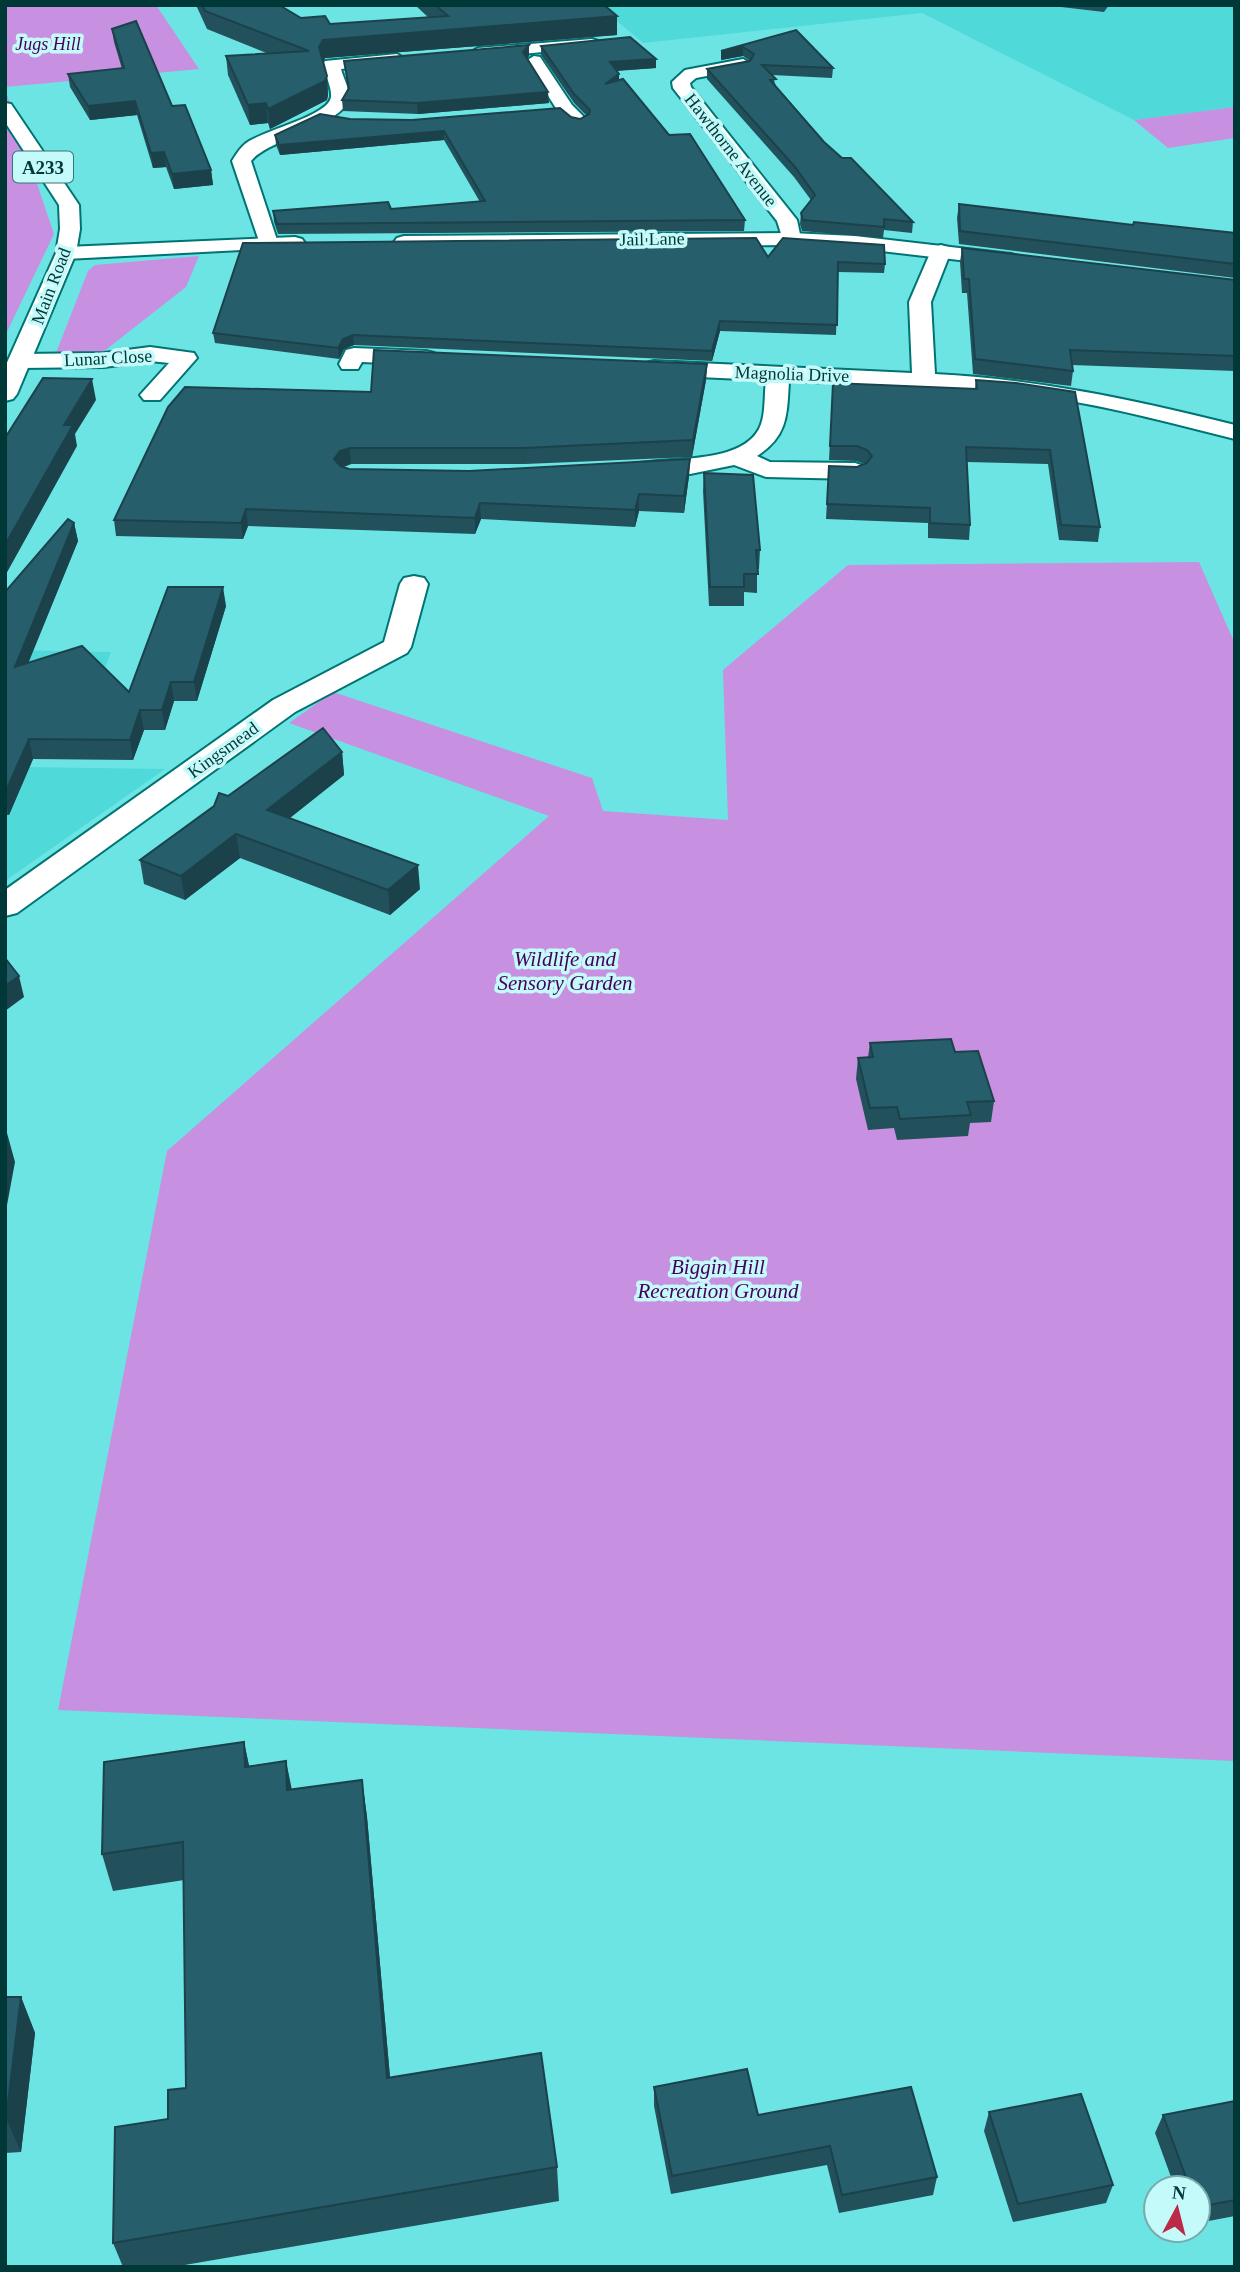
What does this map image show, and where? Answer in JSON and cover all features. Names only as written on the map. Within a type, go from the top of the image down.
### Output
[{"type":"street","points":[[459,54],[607,43]]},
{"type":"street","points":[[268,243],[241,161],[252,148],[321,116],[337,105],[340,100],[331,65],[418,57]]},
{"type":"street","points":[[534,61],[558,109],[579,121]]},
{"type":"street","name":"Hawthorne Avenue","points":[[743,64],[691,74],[681,82],[682,88],[787,220],[791,239]]},
{"type":"street","name":"Main Road","points":[[5,108],[69,205],[70,229],[66,253],[22,360],[5,394]]},
{"type":"street","points":[[321,116],[347,120]]},
{"type":"street","name":"Jail Lane","points":[[380,242],[791,239],[941,251],[1034,262]]},
{"type":"street","points":[[66,253],[310,243]]},
{"type":"street","points":[[924,379],[920,302],[941,251]]},
{"type":"street","name":"Lunar Close","points":[[22,360],[104,360],[149,354],[186,358],[152,395]]},
{"type":"street","points":[[350,365],[354,355],[450,359]]},
{"type":"street","name":"Magnolia Drive","points":[[628,367],[924,379],[1053,391],[1132,406],[1235,432]]},
{"type":"street","points":[[609,471],[691,466],[736,457],[759,445],[771,430],[778,374]]},
{"type":"street","points":[[736,457],[766,469],[855,471]]},
{"type":"street","name":"Kingsmead","points":[[5,906],[284,706],[397,647],[414,584]]},
{"type":"shaded area","points":[[598,5],[1235,5],[1235,107],[1134,120],[922,13],[643,43]]},
{"type":"shaded area","points":[[5,650],[111,652],[101,679],[24,767],[165,769],[5,881]]},
{"type":"green space","name":"Jugs Hill","points":[[5,5],[156,5],[199,69],[5,87]]},
{"type":"green space","name":"Jugs Hill","points":[[5,89],[54,234],[5,336]]},
{"type":"green space","points":[[1235,107],[1235,138],[1168,148],[1134,120]]},
{"type":"green space","points":[[199,256],[186,287],[103,352],[56,353],[88,271],[95,265]]},
{"type":"green space","name":"Biggin Hill Recreation Ground","points":[[1199,562],[1235,644],[1235,1761],[58,1710],[167,1151],[549,816],[289,723],[333,692],[592,778],[603,811],[728,820],[723,670],[848,565]]},
{"type":"building","points":[[202,5],[279,5],[301,18],[325,16],[330,24],[448,16],[435,5],[604,5],[617,16],[323,40],[319,47],[327,76],[325,81],[268,109],[266,103],[248,105],[226,56],[309,51],[205,11]]},
{"type":"building","points":[[136,21],[172,106],[185,105],[211,170],[172,174],[164,152],[151,153],[135,101],[88,106],[68,74],[124,68],[112,29]]},
{"type":"building","points":[[796,30],[833,68],[762,65],[776,79],[770,80],[824,142],[842,158],[851,158],[913,222],[884,219],[884,227],[803,220],[801,213],[815,195],[795,167],[707,69],[750,61],[754,54],[743,47],[721,51]]},
{"type":"building","points":[[630,37],[656,59],[610,62],[619,74],[605,84],[623,79],[669,135],[690,134],[745,220],[277,224],[273,211],[388,202],[391,209],[485,201],[444,131],[279,145],[275,135],[320,114],[350,119],[412,120],[560,108],[571,117],[580,119],[589,114],[590,110],[574,94],[541,46]]},
{"type":"building","points":[[529,45],[523,52],[548,92],[417,103],[342,100],[349,88],[344,61]]},
{"type":"building","points":[[959,204],[1133,225],[1134,222],[1235,233],[1235,264],[960,231]]},
{"type":"building","points":[[756,238],[768,257],[783,238],[884,245],[885,264],[838,262],[837,325],[720,321],[712,351],[353,335],[343,339],[338,348],[213,333],[243,243]]},
{"type":"building","points":[[962,248],[1235,280],[1235,356],[1070,350],[1073,371],[975,359],[969,279],[964,279]]},
{"type":"building","points":[[374,350],[707,364],[693,440],[524,448],[350,448],[340,451],[334,459],[340,466],[349,469],[469,471],[690,459],[684,496],[639,494],[635,510],[480,503],[475,518],[246,509],[241,523],[114,520],[168,407],[185,387],[371,392]]},
{"type":"building","points":[[43,378],[92,379],[64,425],[73,425],[5,545],[5,438]]},
{"type":"building","points":[[976,380],[1075,392],[1100,527],[1061,525],[1050,450],[966,447],[970,525],[930,523],[930,508],[827,504],[829,466],[857,467],[867,463],[872,456],[867,450],[857,446],[830,446],[833,383],[977,389]]},
{"type":"building","points":[[704,473],[753,475],[760,550],[756,550],[758,574],[744,574],[744,587],[710,587]]},
{"type":"building","points":[[68,519],[74,523],[15,667],[82,646],[129,692],[168,587],[223,587],[194,682],[171,682],[162,710],[140,710],[130,740],[29,739],[5,793],[5,592]]},
{"type":"building","points":[[323,728],[342,752],[267,810],[418,865],[388,890],[236,834],[181,876],[140,860],[214,806],[219,793],[228,796]]},
{"type":"building","points":[[5,958],[19,976],[5,986]]},
{"type":"building","points":[[951,1039],[955,1052],[978,1051],[994,1101],[967,1102],[971,1115],[900,1119],[897,1107],[870,1108],[858,1058],[873,1057],[870,1043]]},
{"type":"building","points":[[244,1742],[245,1767],[286,1761],[287,1790],[362,1780],[387,2078],[541,2053],[557,2167],[113,2243],[115,2127],[168,2119],[168,2090],[186,2088],[183,1842],[102,1854],[104,1762]]},
{"type":"building","points":[[5,1997],[21,1997],[6,2118],[5,2118]]},
{"type":"building","points":[[747,2069],[758,2115],[911,2087],[937,2177],[842,2195],[830,2146],[672,2176],[654,2087]]},
{"type":"building","points":[[1081,2094],[1113,2185],[1018,2204],[989,2112]]},
{"type":"building","points":[[1235,2101],[1235,2200],[1212,2204],[1212,2174],[1185,2174],[1163,2115]]},
{"type":"park label","name":"Wildlife and Sensory Garden","points":[[565,971]]}]
